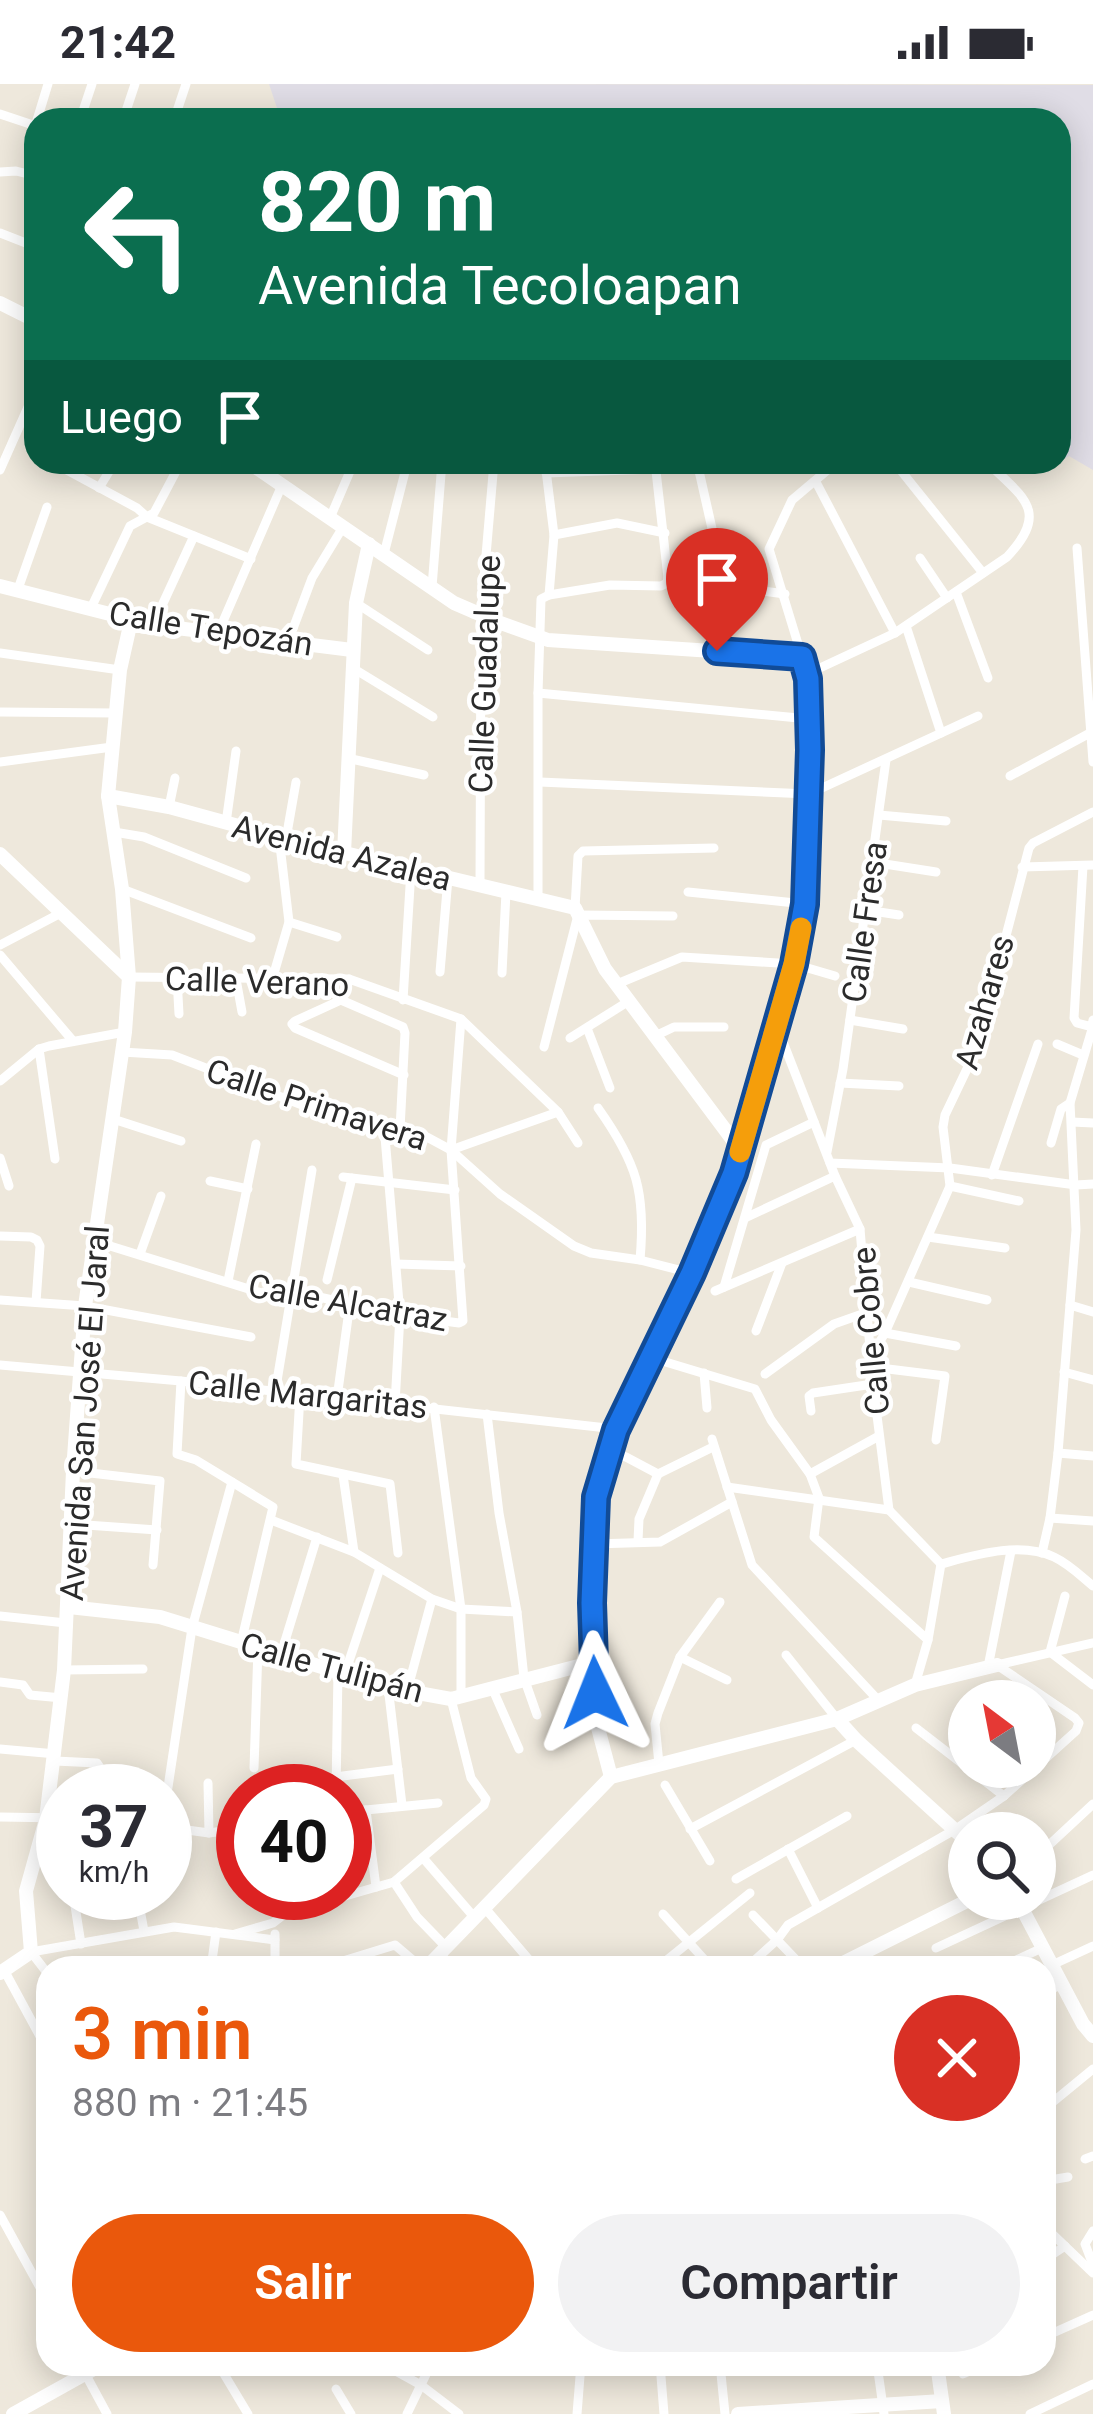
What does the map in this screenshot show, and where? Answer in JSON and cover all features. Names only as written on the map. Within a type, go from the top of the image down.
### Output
[{"type":"street","points":[[0,470],[24,415]]},
{"type":"street","points":[[82,474],[147,517],[251,559]]},
{"type":"street","points":[[100,488],[109,474]]},
{"type":"street","points":[[91,608],[130,526],[154,513],[175,474]]},
{"type":"street","points":[[269,474],[454,602],[548,640],[802,657]]},
{"type":"street","points":[[288,642],[351,474]]},
{"type":"street","points":[[384,554],[404,474]]},
{"type":"street","points":[[432,587],[441,474]]},
{"type":"street","name":"Calle Guadalupe","points":[[479,886],[481,614],[493,474]]},
{"type":"street","points":[[547,474],[554,535],[549,595]]},
{"type":"street","points":[[538,899],[541,602],[549,595],[610,585],[667,584],[656,474]]},
{"type":"street","points":[[700,474],[725,586]]},
{"type":"street","points":[[611,1777],[598,1739],[596,1497],[616,1430],[715,1223],[741,1151],[794,964],[805,904],[807,674],[769,549],[792,500],[824,474]]},
{"type":"street","points":[[904,474],[982,573]]},
{"type":"street","points":[[807,674],[895,633],[1007,557],[1025,532],[1030,514],[1028,503],[999,474]]},
{"type":"street","points":[[816,482],[895,633]]},
{"type":"street","points":[[218,634],[282,485]]},
{"type":"street","points":[[18,589],[46,507]]},
{"type":"street","points":[[554,535],[617,523],[664,533]]},
{"type":"street","points":[[153,626],[194,536]]},
{"type":"street","points":[[344,853],[352,650],[369,544]]},
{"type":"street","points":[[1077,548],[1093,762]]},
{"type":"street","points":[[920,558],[951,595],[988,678]]},
{"type":"street","points":[[668,578],[784,594]]},
{"type":"street","name":"Calle Tepozán","points":[[0,586],[153,626],[352,650]]},
{"type":"street","points":[[356,603],[428,650]]},
{"type":"street","name":"Avenida San José El Jaral","points":[[56,1764],[86,1306],[125,1032],[128,977],[122,889],[108,796],[120,670],[131,621]]},
{"type":"street","points":[[906,626],[941,734]]},
{"type":"street","points":[[0,653],[120,670]]},
{"type":"street","points":[[351,667],[433,717]]},
{"type":"street","points":[[538,693],[809,719]]},
{"type":"street","points":[[0,712],[115,713]]},
{"type":"street","points":[[540,782],[808,794],[978,716]]},
{"type":"street","points":[[1010,776],[1090,733]]},
{"type":"street","points":[[0,762],[112,747]]},
{"type":"street","points":[[226,824],[236,751]]},
{"type":"street","points":[[347,758],[424,775]]},
{"type":"street","name":"Calle Fresa","points":[[828,1158],[886,760]]},
{"type":"street","points":[[169,808],[176,778]]},
{"type":"street","points":[[272,980],[289,922],[282,838],[296,782]]},
{"type":"street","name":"Avenida Azalea","points":[[108,796],[576,911]]},
{"type":"street","points":[[1042,1553],[1058,1453],[1076,1230],[1070,1103],[1093,1024],[1077,1023],[1074,1018],[1088,866],[1022,867],[1034,843],[1093,812]]},
{"type":"street","points":[[879,815],[946,821]]},
{"type":"street","points":[[114,832],[144,837],[246,878]]},
{"type":"street","points":[[544,1047],[576,911],[578,856],[583,851],[714,848]]},
{"type":"street","points":[[1,857],[128,977]]},
{"type":"street","points":[[872,862],[936,872]]},
{"type":"street","name":"Azahares","points":[[872,1362],[950,1186],[945,1115],[976,1050],[1022,867]]},
{"type":"street","points":[[403,1000],[411,870]]},
{"type":"street","points":[[440,972],[448,878]]},
{"type":"street","points":[[122,889],[251,938]]},
{"type":"street","points":[[502,973],[506,892]]},
{"type":"street","points":[[688,892],[805,904]]},
{"type":"street","points":[[866,910],[899,915]]},
{"type":"street","points":[[576,911],[673,916]]},
{"type":"street","points":[[576,911],[605,969],[741,1151]]},
{"type":"street","points":[[0,945],[59,914]]},
{"type":"street","points":[[289,922],[337,937]]},
{"type":"street","points":[[0,955],[73,1041]]},
{"type":"street","points":[[617,984],[682,957],[794,964],[836,976]]},
{"type":"street","name":"Calle Verano","points":[[128,977],[349,979],[461,1019],[558,1112],[578,1143]]},
{"type":"street","points":[[177,978],[179,1014]]},
{"type":"street","points":[[236,979],[242,1012]]},
{"type":"street","points":[[349,979],[341,1000],[292,1024],[404,1075]]},
{"type":"street","points":[[341,1000],[403,1027],[400,1129]]},
{"type":"street","points":[[570,1038],[629,1001]]},
{"type":"street","points":[[396,1264],[461,1266],[452,1150],[461,1019]]},
{"type":"street","points":[[850,1020],[903,1029]]},
{"type":"street","name":"Calle Cobre","points":[[776,1023],[860,1229],[889,1510]]},
{"type":"street","points":[[655,1036],[674,1027],[724,1027]]},
{"type":"street","points":[[587,1028],[610,1088]]},
{"type":"street","points":[[1,1076],[39,1049],[125,1032]]},
{"type":"street","points":[[992,1175],[1038,1044]]},
{"type":"street","points":[[1057,1044],[1086,1060]]},
{"type":"street","points":[[39,1049],[55,1159]]},
{"type":"street","name":"Calle Primavera","points":[[122,1052],[172,1055],[315,1110],[425,1136],[452,1150],[500,1194],[574,1246],[692,1273]]},
{"type":"street","points":[[840,1083],[899,1086]]},
{"type":"street","points":[[1051,1143],[1061,1108],[1070,1103]]},
{"type":"street","points":[[598,1108],[638,1178],[644,1221],[640,1260]]},
{"type":"street","points":[[452,1150],[558,1112]]},
{"type":"street","points":[[113,1119],[181,1141]]},
{"type":"street","points":[[814,1122],[766,1145],[720,1289],[860,1229]]},
{"type":"street","points":[[1072,1122],[1093,1123]]},
{"type":"street","points":[[384,1125],[400,1315],[395,1403]]},
{"type":"street","points":[[228,1281],[256,1144]]},
{"type":"street","points":[[828,1158],[1093,1184]]},
{"type":"street","points":[[0,1159],[9,1186]]},
{"type":"street","points":[[275,1393],[312,1170]]},
{"type":"street","points":[[745,1218],[835,1176]]},
{"type":"street","points":[[327,1280],[348,1178],[455,1190]]},
{"type":"street","points":[[209,1181],[248,1189]]},
{"type":"street","points":[[950,1186],[1019,1201]]},
{"type":"street","points":[[140,1254],[160,1196]]},
{"type":"street","points":[[1076,1230],[1093,1232]]},
{"type":"street","points":[[0,1236],[38,1240],[36,1302]]},
{"type":"street","points":[[928,1237],[1005,1248]]},
{"type":"street","name":"Calle Alcatraz","points":[[94,1240],[265,1294],[290,1294],[459,1323],[463,1321],[461,1266]]},
{"type":"street","points":[[756,1331],[782,1263]]},
{"type":"street","points":[[908,1282],[987,1300]]},
{"type":"street","points":[[0,1300],[86,1306],[251,1336]]},
{"type":"street","points":[[337,1398],[350,1303]]},
{"type":"street","points":[[1070,1305],[1093,1312]]},
{"type":"street","points":[[765,1374],[834,1324],[868,1312]]},
{"type":"street","points":[[885,1333],[956,1346]]},
{"type":"street","points":[[649,1357],[755,1389],[819,1498],[814,1537],[928,1640]]},
{"type":"street","points":[[872,1362],[945,1376],[937,1440]]},
{"type":"street","name":"Calle Margaritas","points":[[0,1366],[434,1407],[616,1430]]},
{"type":"street","points":[[1064,1372],[1093,1380]]},
{"type":"street","points":[[704,1373],[707,1408]]},
{"type":"street","points":[[181,1381],[178,1454],[273,1507],[242,1642]]},
{"type":"street","points":[[812,1412],[810,1394],[873,1384]]},
{"type":"street","points":[[299,1395],[296,1464],[390,1484],[398,1553]]},
{"type":"street","points":[[372,1888],[394,1882],[486,1802],[471,1778],[456,1698],[460,1610],[434,1407]]},
{"type":"street","points":[[487,1414],[524,1678],[536,1715]]},
{"type":"street","points":[[809,1474],[879,1436]]},
{"type":"street","points":[[638,1541],[639,1519],[658,1474],[712,1443],[752,1565],[879,1701]]},
{"type":"street","points":[[608,1453],[658,1474]]},
{"type":"street","points":[[1058,1453],[1093,1456]]},
{"type":"street","points":[[74,1472],[160,1481],[153,1565]]},
{"type":"street","points":[[343,1474],[354,1552]]},
{"type":"street","points":[[172,1764],[193,1628],[232,1481]]},
{"type":"street","points":[[727,1487],[889,1510],[941,1564]]},
{"type":"street","points":[[594,1544],[669,1539],[732,1502]]},
{"type":"street","points":[[1050,1518],[1093,1521]]},
{"type":"street","points":[[271,1520],[354,1552],[432,1599],[460,1610],[518,1612]]},
{"type":"street","points":[[73,1524],[157,1530]]},
{"type":"street","points":[[281,1654],[317,1537]]},
{"type":"street","points":[[993,1666],[1011,1551]]},
{"type":"street","points":[[941,1564],[982,1553],[1042,1553],[1061,1561],[1093,1586]]},
{"type":"street","points":[[915,1685],[941,1564]]},
{"type":"street","points":[[337,1764],[342,1673],[380,1568]]},
{"type":"street","points":[[1050,1652],[1065,1596]]},
{"type":"street","points":[[407,1691],[432,1599]]},
{"type":"street","points":[[659,1764],[655,1724],[680,1657],[720,1602]]},
{"type":"street","points":[[0,1616],[69,1615]]},
{"type":"street","name":"Calle Tulipán","points":[[69,1615],[160,1617],[388,1686],[456,1698],[594,1662]]},
{"type":"street","points":[[437,1956],[611,1777],[837,1719],[915,1685],[1093,1643]]},
{"type":"street","points":[[254,1764],[258,1648]]},
{"type":"street","points":[[1050,1652],[1093,1685]]},
{"type":"street","points":[[786,1655],[856,1740],[948,1822]]},
{"type":"street","points":[[680,1657],[727,1679]]},
{"type":"street","points":[[993,1666],[1016,1680]]},
{"type":"street","points":[[64,1670],[143,1669]]},
{"type":"street","points":[[0,1682],[23,1684],[30,1695],[62,1699]]},
{"type":"street","points":[[388,1686],[402,1805]]},
{"type":"street","points":[[494,1690],[519,1749]]},
{"type":"street","points":[[1056,1705],[1078,1723],[1076,1731],[1056,1749]]},
{"type":"street","points":[[916,1728],[1004,1796]]},
{"type":"street","points":[[690,1829],[856,1740]]},
{"type":"street","points":[[0,1749],[99,1764]]},
{"type":"street","points":[[372,1773],[398,1769]]},
{"type":"street","points":[[208,1783],[209,1833]]},
{"type":"street","points":[[664,1785],[710,1861]]},
{"type":"street","points":[[981,1812],[1013,1788]]},
{"type":"street","points":[[372,1809],[437,1803]]},
{"type":"street","points":[[1056,1838],[1093,1804]]},
{"type":"street","points":[[736,1879],[847,1816]]},
{"type":"street","points":[[0,1817],[36,1818]]},
{"type":"street","points":[[192,1831],[216,1832]]},
{"type":"street","points":[[759,1956],[788,1925],[948,1834]]},
{"type":"street","points":[[788,1849],[818,1908]]},
{"type":"street","points":[[372,1856],[376,1887]]},
{"type":"street","points":[[424,1859],[524,1956]]},
{"type":"street","name":"Avenida San José El Jaral","points":[[31,1952],[26,1891],[36,1869]]},
{"type":"street","points":[[1056,1890],[1093,1875]]},
{"type":"street","points":[[394,1882],[446,1956]]},
{"type":"street","points":[[673,1956],[750,1893]]},
{"type":"street","points":[[856,1956],[948,1910]]},
{"type":"street","points":[[663,1914],[701,1956]]},
{"type":"street","points":[[754,1915],[792,1956]]},
{"type":"street","points":[[78,1920],[81,1944]]},
{"type":"street","points":[[142,1920],[144,1931]]},
{"type":"street","points":[[235,1934],[276,1920]]},
{"type":"street","points":[[936,1948],[989,1920]]},
{"type":"street","points":[[1028,1920],[1047,1956]]},
{"type":"street","points":[[273,1922],[275,1956]]},
{"type":"street","points":[[36,2029],[2,1971],[31,1952],[174,1927],[275,1940]]},
{"type":"street","points":[[213,1956],[216,1932]]},
{"type":"street","points":[[359,1956],[395,1945],[409,1956]]},
{"type":"street","points":[[1056,1963],[1093,1946]]},
{"type":"street","points":[[1025,1956],[1042,1948]]},
{"type":"street","points":[[867,1950],[868,1956]]},
{"type":"street","points":[[31,1952],[36,1958]]},
{"type":"street","points":[[1056,1973],[1090,2026]]},
{"type":"street","points":[[1056,1987],[1061,1984]]},
{"type":"street","points":[[1056,2099],[1093,2069]]},
{"type":"street","points":[[1056,2178],[1068,2176]]},
{"type":"street","points":[[0,2216],[36,2280]]},
{"type":"street","points":[[1093,2231],[1085,2244],[1093,2269]]},
{"type":"street","points":[[1056,2237],[1093,2269]]},
{"type":"street","points":[[1056,2252],[1065,2246]]},
{"type":"street","points":[[1056,2332],[1093,2315]]},
{"type":"street","points":[[13,2414],[71,2376]]},
{"type":"street","points":[[86,2376],[107,2414]]},
{"type":"street","points":[[225,2376],[248,2414]]},
{"type":"street","points":[[405,2376],[459,2414]]},
{"type":"street","points":[[407,2414],[425,2376]]},
{"type":"street","points":[[577,2414],[580,2376]]},
{"type":"street","points":[[661,2376],[664,2414]]},
{"type":"street","points":[[721,2376],[725,2414]]},
{"type":"street","points":[[879,2376],[883,2410]]},
{"type":"street","points":[[738,2414],[943,2408],[939,2376]]},
{"type":"street","points":[[1030,2414],[1093,2384]]},
{"type":"street","points":[[336,2389],[351,2414]]},
{"type":"shaded area","points":[[269,84],[1093,85],[1093,470],[1071,457],[1071,108],[277,108]]},
{"type":"slow traffic","points":[[740,1152],[801,928]]},
{"type":"route","points":[[595,1693],[596,1497],[616,1430],[734,1173],[794,964],[805,904],[810,750],[808,679],[802,657],[717,651]]}]
